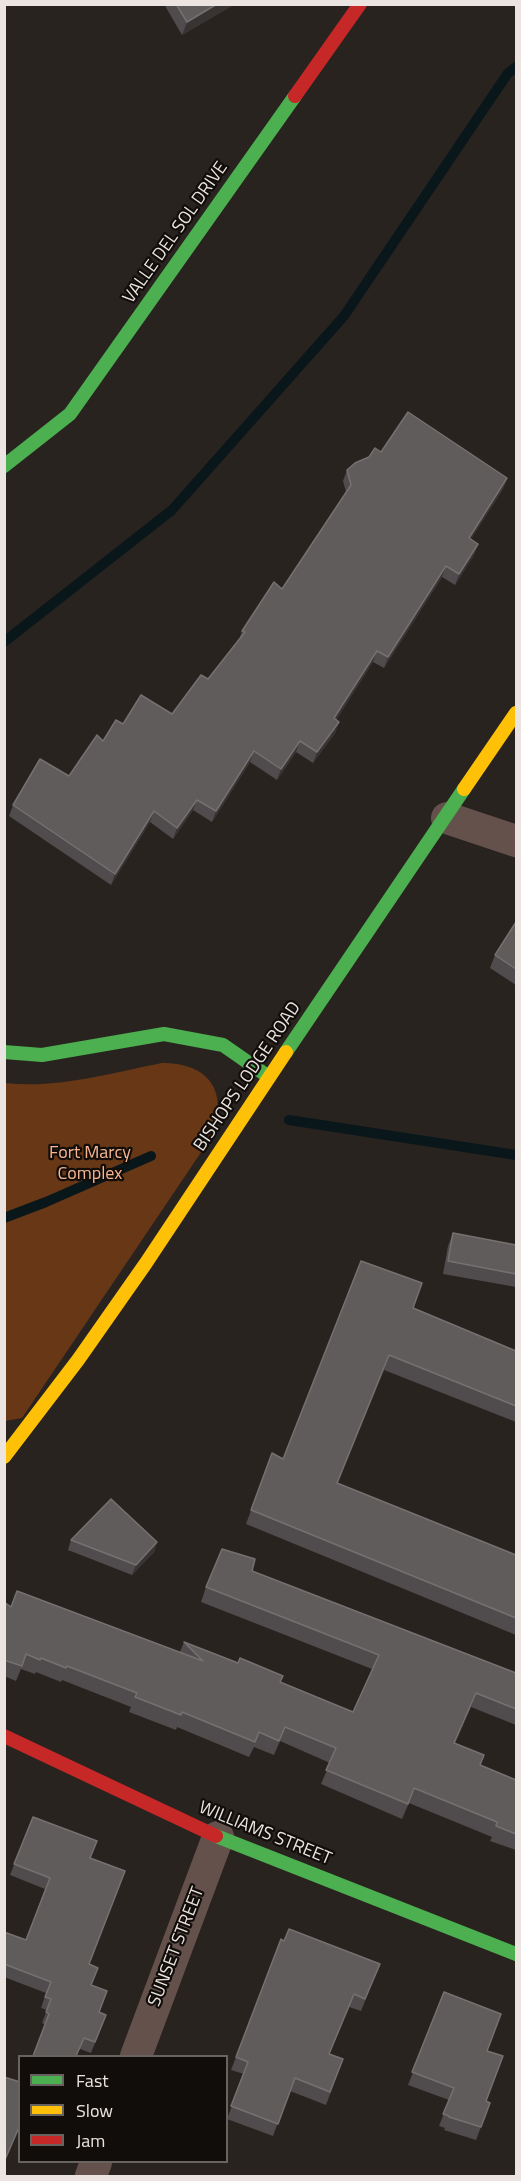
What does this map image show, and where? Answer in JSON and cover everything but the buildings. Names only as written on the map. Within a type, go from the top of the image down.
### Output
[{"type":"street","name":"VALLE DEL SOL DRIVE","points":[[4,466],[70,414],[360,4]]},
{"type":"street","name":"BISHOPS LODGE ROAD","points":[[4,1457],[78,1360],[139,1273],[516,713]]},
{"type":"street","points":[[447,818],[516,841]]},
{"type":"street","points":[[4,1052],[42,1055],[164,1034],[223,1045],[269,1077]]},
{"type":"street","name":"WILLIAMS STREET","points":[[4,1736],[218,1837],[516,1954]]},
{"type":"street","name":"SUNSET STREET","points":[[136,2055],[218,1837]]},
{"type":"green space","name":"Fort Marcy Complex","points":[[162,1063],[192,1068],[203,1074],[211,1083],[216,1093],[218,1106],[212,1136],[22,1418],[5,1421],[5,1083],[64,1082]]},
{"type":"waterway","points":[[4,642],[172,510],[344,316],[508,73],[516,67]]},
{"type":"waterway","points":[[289,1120],[516,1155]]},
{"type":"waterway","points":[[4,1218],[151,1156]]},
{"type":"traffic: fast","points":[[4,466],[70,414],[295,96]]},
{"type":"traffic: fast","points":[[286,1052],[464,789]]},
{"type":"traffic: fast","points":[[4,1052],[42,1055],[164,1034],[223,1045],[269,1077]]},
{"type":"traffic: fast","points":[[216,1836],[516,1954]]},
{"type":"traffic: slow","points":[[464,789],[516,713]]},
{"type":"traffic: slow","points":[[4,1457],[78,1360],[146,1263],[286,1052]]},
{"type":"traffic: jam","points":[[295,96],[360,4]]},
{"type":"traffic: jam","points":[[4,1736],[216,1836]]}]
